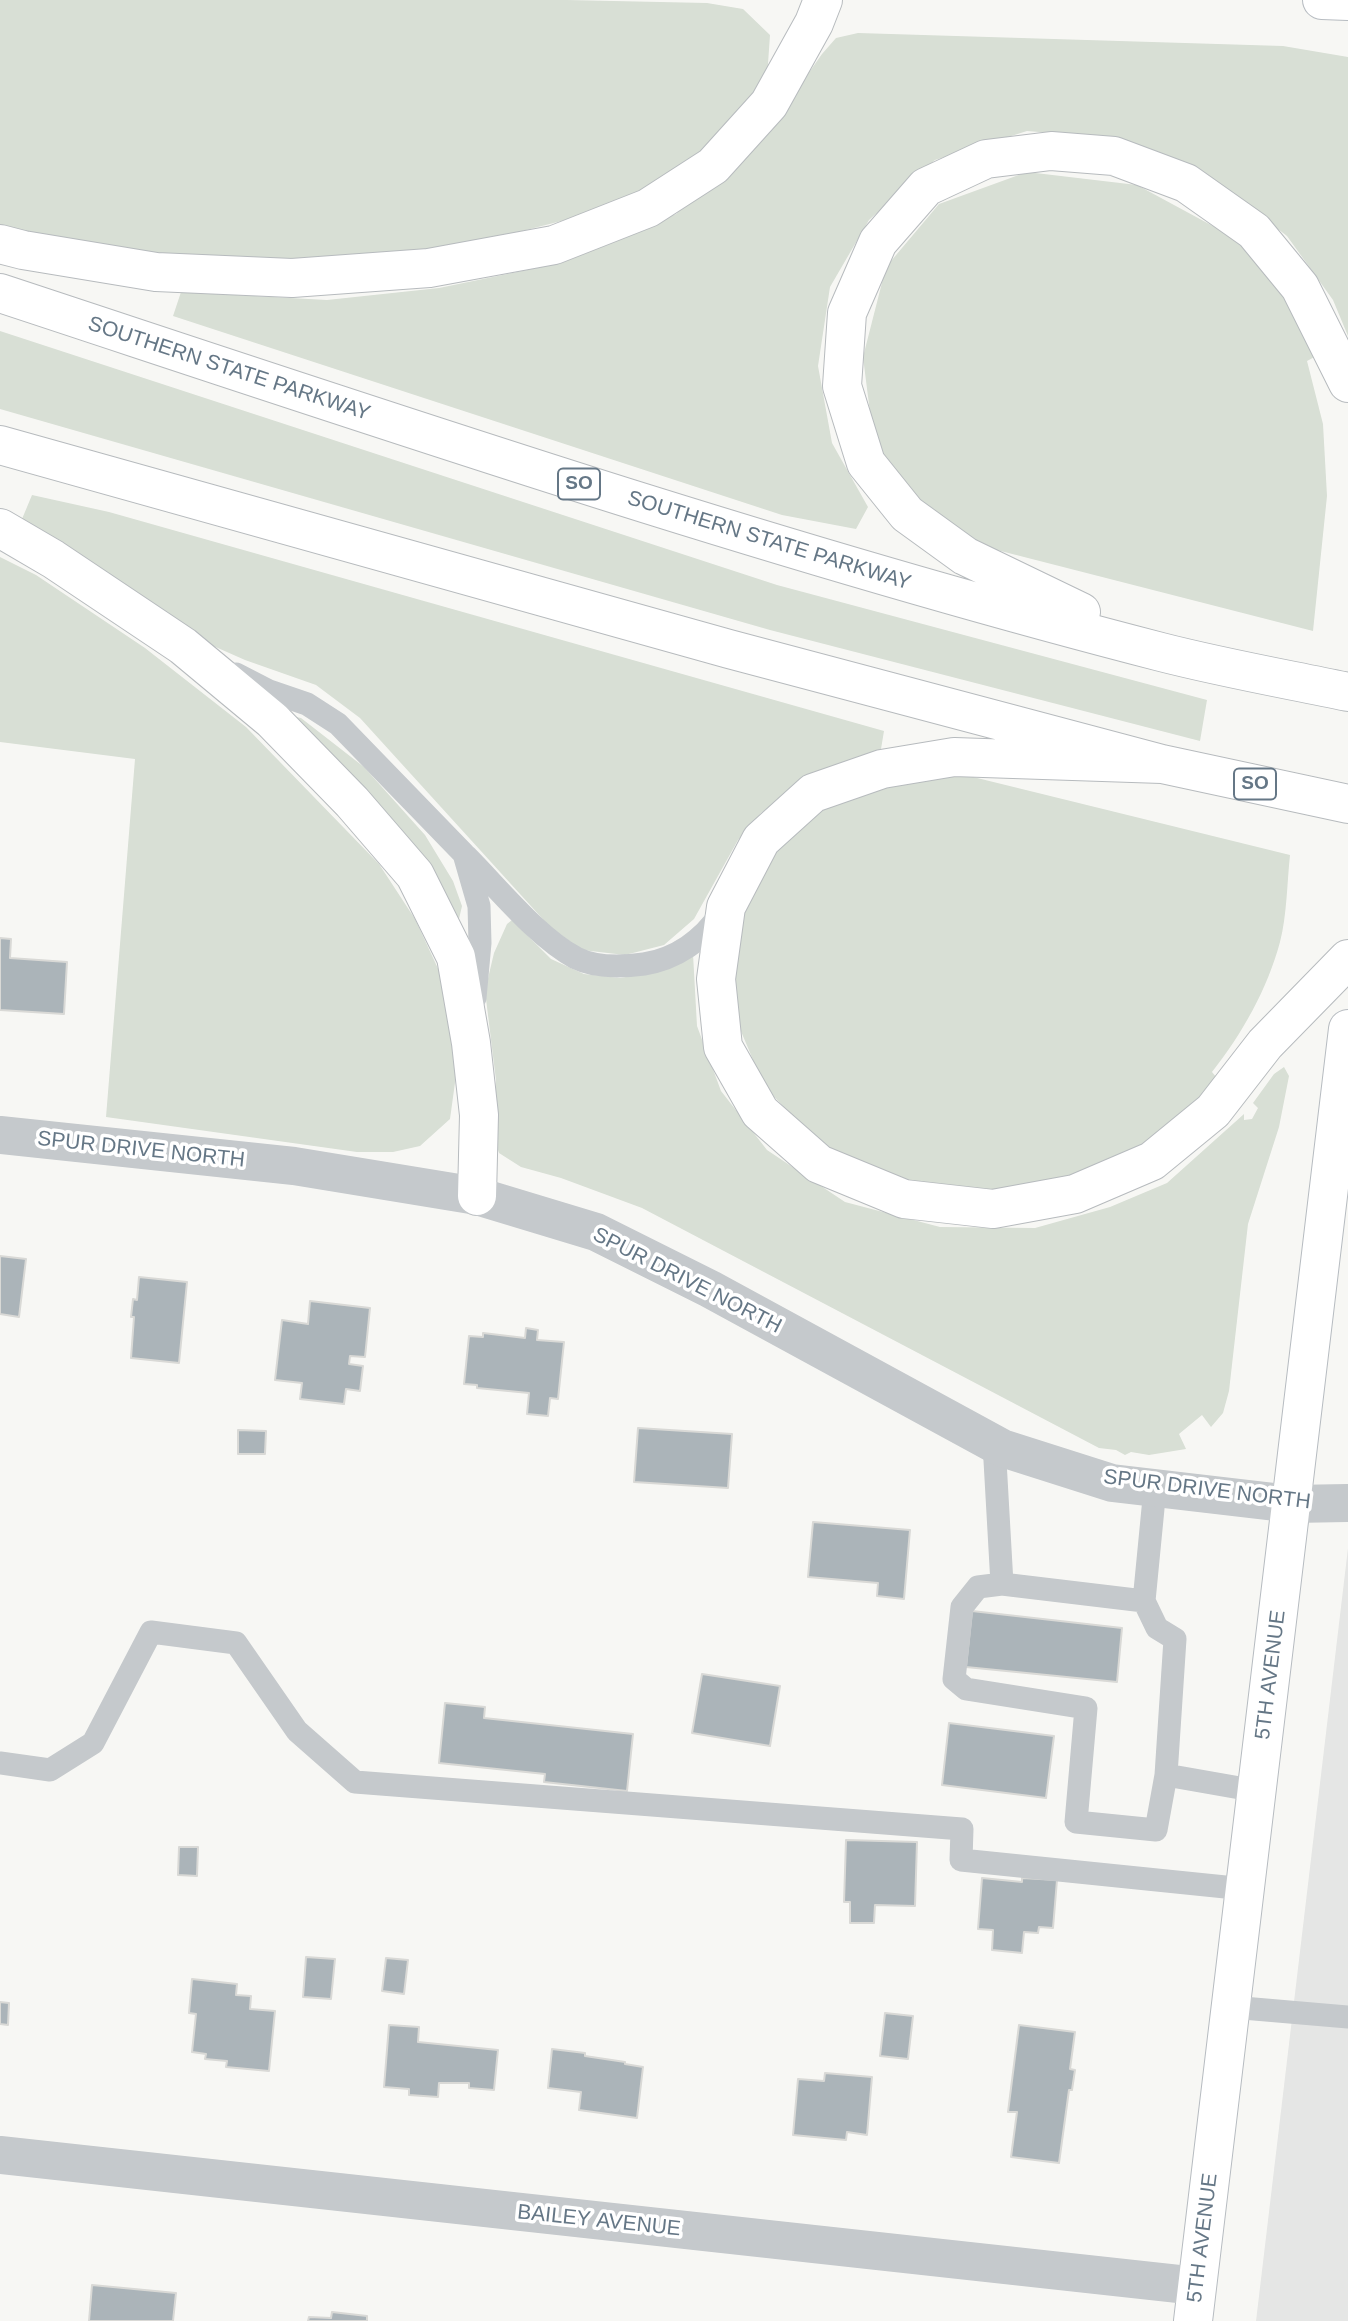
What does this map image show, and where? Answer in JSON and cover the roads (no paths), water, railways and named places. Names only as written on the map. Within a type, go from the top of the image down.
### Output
[{"type":"main road","points":[[0,244],[156,272],[292,278],[429,268],[554,245],[648,208],[713,166],[769,104],[814,23],[823,0]]},
{"type":"main road","points":[[1322,0],[1348,1]]},
{"type":"main road","points":[[1164,653],[965,556],[908,514],[866,463],[842,386],[847,313],[878,242],[926,187],[986,159],[1051,151],[1114,156],[1186,183],[1254,231],[1300,287],[1348,383]]},
{"type":"main road","name":"SOUTHERN STATE PARKWAY","points":[[0,293],[552,476],[867,571],[1164,653],[1348,692]]},
{"type":"main road","name":"SO","points":[[0,445],[729,649],[1162,764],[1348,804]]},
{"type":"main road","points":[[0,528],[52,559],[183,646],[272,720],[352,802],[415,875],[456,957],[471,1042],[479,1115],[477,1196]]},
{"type":"main road","points":[[1162,764],[954,757],[882,769],[813,793],[761,840],[726,907],[716,979],[723,1047],[760,1112],[819,1164],[904,1199],[993,1209],[1075,1194],[1152,1161],[1213,1111],[1265,1044],[1348,959]]},
{"type":"main road","name":"5TH AVENUE","points":[[1195,2304],[1348,1029]]},
{"type":"street","name":"SPUR DRIVE NORTH","points":[[0,1135],[294,1166],[477,1196],[596,1232],[710,1289],[1002,1448],[1112,1483],[1292,1504],[1348,1503]]},
{"type":"street","name":"BAILEY AVENUE","points":[[0,2155],[1195,2304]]},
{"type":"lane","points":[[183,646],[269,691],[307,704],[338,724],[545,937],[577,959],[618,968],[658,962],[687,948],[708,933],[726,907]]},
{"type":"lane","points":[[464,854],[479,906],[480,943],[471,1042]]},
{"type":"lane","points":[[994,1443],[1002,1584]]},
{"type":"lane","points":[[1144,1601],[1002,1584],[978,1587],[962,1607],[954,1679],[966,1689],[1086,1708],[1076,1822],[1156,1830],[1166,1775],[1175,1639],[1157,1628],[1144,1601],[1155,1488]]},
{"type":"lane","points":[[0,1763],[50,1770],[93,1743],[151,1632],[236,1643],[297,1731],[355,1782],[962,1829],[961,1860],[1245,1889]]},
{"type":"lane","points":[[1166,1775],[1257,1791]]},
{"type":"lane","points":[[1231,2007],[1348,2017]]}]
